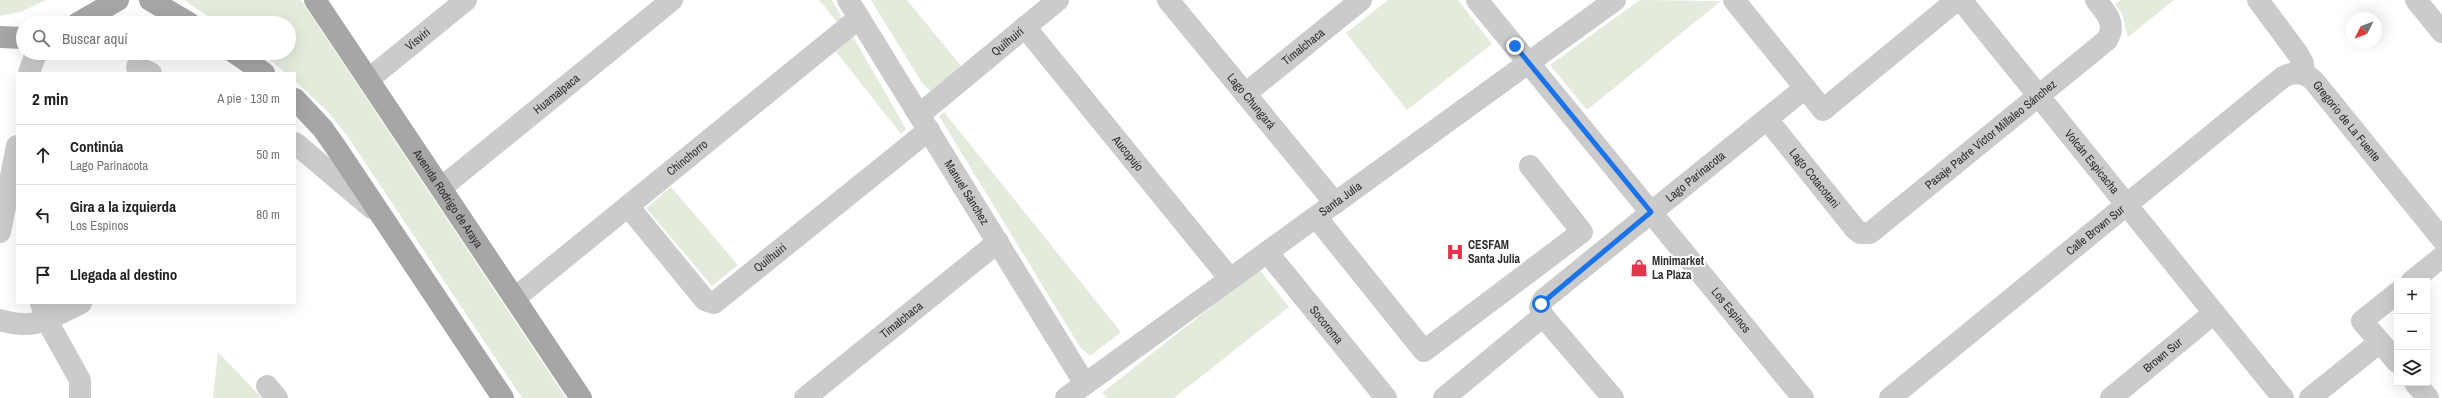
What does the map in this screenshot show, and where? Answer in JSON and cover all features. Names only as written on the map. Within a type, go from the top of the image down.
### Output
[{"type":"main road","points":[[150,0],[177,16]]},
{"type":"main road","name":"Avenida Rodrigo de Araya","points":[[316,0],[581,398]]},
{"type":"main road","points":[[91,16],[119,1]]},
{"type":"main road","points":[[0,37],[16,38]]},
{"type":"main road","points":[[245,60],[263,72]]},
{"type":"main road","points":[[296,100],[323,129],[503,398]]},
{"type":"street","name":"Visviri","points":[[369,79],[466,0]]},
{"type":"street","name":"Huamalpaca","points":[[441,188],[672,0]]},
{"type":"street","name":"Quilhuiri","points":[[628,206],[705,300],[714,303],[924,122],[1025,27],[1058,0]]},
{"type":"street","name":"Lago Chungará","points":[[1168,0],[1335,203]]},
{"type":"street","name":"Timalchaca","points":[[1245,94],[1361,0]]},
{"type":"street","name":"Los Espinos","points":[[1477,0],[1804,398]]},
{"type":"street","name":"Santa Julia","points":[[1067,398],[1615,0]]},
{"type":"street","points":[[1734,0],[1823,110],[1957,0]]},
{"type":"street","name":"Volcán Espicacha","points":[[1961,0],[2283,398]]},
{"type":"street","name":"Gregorio de La Fuente","points":[[2258,0],[2271,20],[2298,54],[2303,63],[2304,74],[2314,81],[2442,239]]},
{"type":"street","points":[[2416,0],[2442,32]]},
{"type":"street","name":"Pasaje Padre Víctor Millaleo Sánchez","points":[[1865,234],[1875,231],[2107,40],[2112,30],[2110,19],[2100,2]]},
{"type":"street","name":"Manuel Sánchez","points":[[854,9],[1085,384]]},
{"type":"street","name":"Chinchorro","points":[[515,298],[628,206],[854,9]]},
{"type":"street","name":"Aucopujo","points":[[1025,27],[1230,279]]},
{"type":"street","points":[[29,72],[34,60]]},
{"type":"street","name":"Calle Brown Sur","points":[[1890,398],[2283,77],[2293,73],[2304,74]]},
{"type":"street","name":"Lago Parinacota","points":[[1543,316],[1540,308],[1542,300],[1805,88]]},
{"type":"street","name":"Lago Cotacotani","points":[[1767,119],[1856,230],[1865,234]]},
{"type":"street","points":[[296,144],[351,189],[386,222]]},
{"type":"street","points":[[0,232],[16,151]]},
{"type":"street","points":[[1316,217],[1424,351],[1582,232],[1530,166]]},
{"type":"street","name":"Timalchaca","points":[[805,398],[998,242]]},
{"type":"street","name":"Socoroma","points":[[1267,252],[1380,396]]},
{"type":"street","points":[[2416,278],[2442,257]]},
{"type":"street","points":[[2394,295],[2362,321],[2394,358]]},
{"type":"street","points":[[0,320],[14,324],[32,325],[43,311],[76,304]]},
{"type":"street","points":[[43,311],[80,380],[80,398]]},
{"type":"street","name":"Brown Sur","points":[[2111,398],[2214,313]]},
{"type":"street","points":[[1444,398],[1543,316],[1613,398]]},
{"type":"street","points":[[2310,398],[2380,342]]},
{"type":"street","points":[[2418,386],[2428,398]]},
{"type":"street","points":[[2439,398],[2442,395]]},
{"type":"green space","points":[[0,0],[47,0],[20,12],[0,16]]},
{"type":"green space","points":[[184,0],[301,0],[566,398],[522,398],[348,137],[326,110],[296,82],[296,72],[285,72],[270,60],[296,60],[296,16],[208,16]]},
{"type":"green space","points":[[819,0],[832,0],[843,19],[838,23]]},
{"type":"green space","points":[[871,0],[907,0],[963,68],[932,92],[922,83]]},
{"type":"green space","points":[[1388,0],[1458,0],[1492,44],[1407,110],[1346,33]]},
{"type":"green space","points":[[1640,0],[1721,1],[1587,110],[1550,65]]},
{"type":"green space","points":[[2120,0],[2174,0],[2128,37],[2122,14],[2115,4]]},
{"type":"green space","points":[[851,33],[906,129],[901,134],[833,48]]},
{"type":"green space","points":[[944,112],[1121,332],[1090,356],[1080,347],[939,116]]},
{"type":"green space","points":[[671,187],[738,265],[712,286],[646,208]]},
{"type":"green space","points":[[1259,269],[1289,307],[1174,398],[1107,398],[1102,393]]},
{"type":"green space","points":[[218,352],[262,398],[213,398]]},
{"type":"place","name":"CESFAM Santa Julia","points":[[1455,252]]},
{"type":"place","name":"Minimarket La Plaza","points":[[1639,268]]},
{"type":"route","points":[[1515,46],[1651,212],[1542,300],[1541,304]]}]
